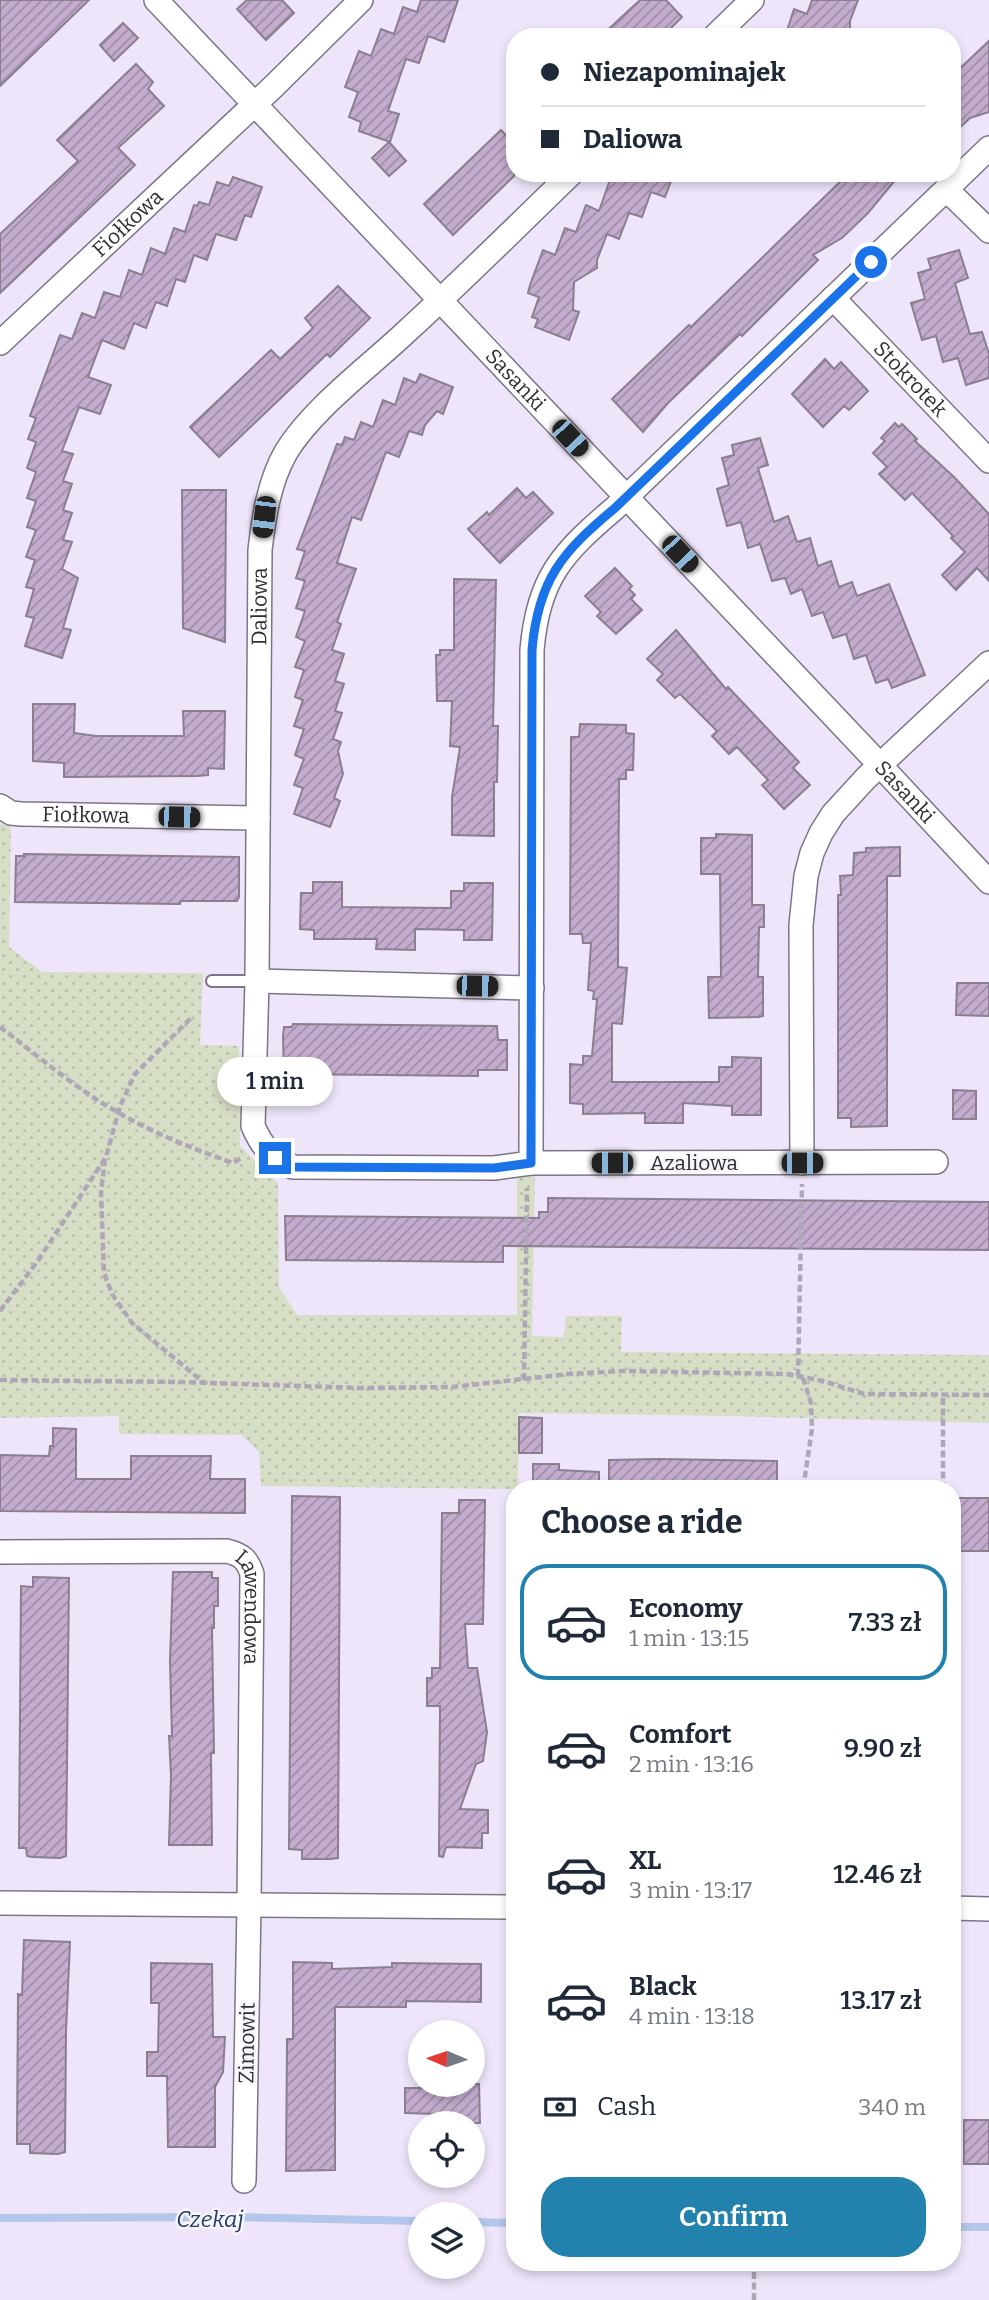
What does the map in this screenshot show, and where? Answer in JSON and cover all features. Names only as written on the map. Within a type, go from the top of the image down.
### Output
[{"type":"street","name":"Sasanki","points":[[156,0],[989,882]]},
{"type":"street","name":"Fiołkowa","points":[[0,343],[361,0]]},
{"type":"street","points":[[723,28],[752,0]]},
{"type":"street","points":[[961,176],[989,148]]},
{"type":"street","name":"Daliowa","points":[[261,1144],[253,1126],[257,981],[260,550],[264,517],[273,481],[285,454],[304,425],[441,300],[563,182]]},
{"type":"street","points":[[261,1144],[275,1158],[293,1167],[494,1168],[531,1163],[532,678],[534,626],[540,600],[561,559],[577,541],[955,182]]},
{"type":"street","points":[[947,190],[989,232]]},
{"type":"street","name":"Stokrotek","points":[[833,298],[989,461]]},
{"type":"street","points":[[802,1163],[801,925],[806,876],[812,853],[827,823],[879,764],[989,663]]},
{"type":"street","name":"Fiołkowa","points":[[0,806],[11,813],[21,814],[258,818]]},
{"type":"street","points":[[257,981],[532,988]]},
{"type":"street","name":"Azaliowa","points":[[531,1163],[936,1162]]},
{"type":"street","name":"Lawendowa","points":[[0,1552],[227,1551],[240,1554],[248,1561],[252,1573],[249,1905]]},
{"type":"street","points":[[0,1903],[506,1907]]},
{"type":"street","name":"Zimowit","points":[[244,2181],[249,1905]]},
{"type":"street","points":[[961,1908],[989,1909]]},
{"type":"lane","points":[[212,981],[257,981]]},
{"type":"path","points":[[193,1016],[135,1074],[118,1113],[106,1157],[101,1193],[104,1273],[112,1294],[132,1323],[204,1383]]},
{"type":"path","points":[[0,1027],[73,1083],[118,1113],[183,1145],[233,1163],[261,1144]]},
{"type":"path","points":[[0,1311],[37,1262],[106,1157]]},
{"type":"path","points":[[524,1380],[527,1189],[531,1163]]},
{"type":"path","points":[[802,1163],[800,1377],[811,1403],[812,1429],[804,1480]]},
{"type":"path","points":[[0,1380],[359,1388],[452,1387],[623,1371],[787,1374],[864,1394],[989,1395]]},
{"type":"path","points":[[943,1394],[943,1480]]},
{"type":"path","points":[[754,2271],[754,2300]]},
{"type":"green space","points":[[0,824],[11,826],[9,947],[42,972],[203,973],[200,1045],[239,1046],[240,1146],[278,1183],[279,1287],[297,1315],[517,1315],[517,1175],[535,1175],[532,1336],[564,1337],[566,1316],[622,1316],[621,1352],[989,1355],[989,1423],[519,1413],[518,1480],[506,1480],[506,1489],[261,1486],[259,1452],[242,1435],[119,1434],[119,1416],[0,1418]]},
{"type":"building","points":[[0,0],[89,0],[0,86]]},
{"type":"building","points":[[247,0],[282,0],[294,13],[266,40],[237,9]]},
{"type":"building","points":[[421,0],[458,0],[444,42],[428,36],[419,63],[406,59],[388,111],[399,114],[390,142],[359,131],[361,122],[349,117],[358,92],[345,87],[359,51],[371,56],[381,29],[394,34],[403,7],[417,12]]},
{"type":"building","points":[[640,0],[666,0],[682,17],[671,28],[610,28]]},
{"type":"building","points":[[812,0],[858,0],[850,28],[788,28],[794,9],[807,14]]},
{"type":"building","points":[[123,23],[138,38],[114,61],[100,45]]},
{"type":"building","points":[[989,41],[989,112],[970,118],[961,126],[961,67]]},
{"type":"building","points":[[136,64],[153,82],[148,89],[164,106],[118,148],[135,165],[0,293],[0,234],[78,161],[57,140]]},
{"type":"building","points":[[501,130],[506,135],[508,182],[453,235],[424,204]]},
{"type":"building","points":[[389,142],[406,161],[389,176],[372,158]]},
{"type":"building","points":[[233,177],[262,187],[251,217],[245,215],[236,240],[216,234],[207,260],[194,255],[185,282],[176,279],[167,306],[156,302],[146,328],[134,323],[124,349],[102,340],[88,377],[111,385],[100,414],[79,407],[62,451],[73,454],[63,481],[72,484],[63,510],[72,513],[63,540],[72,542],[62,569],[78,578],[63,628],[71,630],[62,658],[25,646],[34,618],[26,616],[34,589],[26,587],[35,560],[26,557],[36,530],[27,527],[36,501],[27,498],[36,472],[27,468],[36,442],[28,439],[36,418],[30,416],[60,335],[72,339],[82,313],[95,318],[104,292],[120,297],[129,270],[142,275],[151,248],[165,254],[174,228],[185,232],[194,205],[197,206],[199,202],[209,205],[217,182],[229,186]]},
{"type":"building","points":[[609,182],[671,182],[665,197],[651,192],[642,217],[629,213],[619,239],[607,234],[597,260],[597,268],[574,282],[573,310],[579,312],[569,340],[535,327],[538,319],[532,317],[539,297],[528,293],[543,250],[555,255],[565,228],[576,232],[586,205],[599,211]]},
{"type":"building","points":[[840,182],[894,182],[868,213],[842,238],[813,255],[818,260],[742,336],[740,334],[668,403],[643,432],[612,399],[689,325],[691,327]]},
{"type":"building","points":[[959,250],[968,278],[955,283],[961,304],[970,334],[982,332],[989,354],[989,378],[966,385],[958,358],[943,362],[936,336],[922,340],[911,303],[925,299],[918,273],[931,269],[928,259]]},
{"type":"building","points":[[338,286],[370,318],[330,357],[327,354],[219,457],[190,427],[271,350],[280,359],[313,328],[305,318]]},
{"type":"building","points":[[825,359],[834,369],[841,362],[868,391],[849,410],[844,406],[823,427],[792,394]]},
{"type":"building","points":[[420,374],[453,387],[443,414],[437,411],[425,425],[422,435],[409,431],[399,457],[386,452],[361,520],[352,517],[337,563],[356,569],[337,622],[341,624],[332,650],[344,654],[335,681],[344,684],[335,711],[342,713],[333,739],[341,742],[338,751],[343,774],[334,798],[340,801],[330,827],[294,814],[303,788],[294,785],[304,759],[295,755],[304,729],[294,726],[303,700],[295,697],[304,670],[295,667],[305,641],[296,637],[305,611],[296,608],[305,581],[296,578],[305,551],[297,549],[337,444],[342,445],[345,437],[354,440],[361,422],[373,427],[383,400],[395,405],[404,378],[416,383]]},
{"type":"building","points":[[895,423],[899,427],[902,424],[917,439],[915,441],[989,514],[989,581],[977,568],[956,590],[942,575],[965,552],[912,493],[905,500],[879,474],[887,467],[873,453],[885,441],[881,438]]},
{"type":"building","points":[[760,438],[768,465],[758,468],[774,522],[788,516],[797,542],[810,538],[818,566],[831,561],[839,587],[852,582],[857,596],[889,584],[925,675],[892,688],[888,679],[876,683],[866,655],[854,659],[846,634],[833,638],[823,612],[812,616],[802,589],[791,594],[785,578],[772,581],[760,544],[748,548],[741,522],[727,526],[717,489],[729,485],[722,458],[734,455],[732,445]]},
{"type":"building","points":[[517,488],[526,498],[533,492],[553,513],[500,563],[468,529],[487,512],[489,515]]},
{"type":"building","points":[[182,490],[226,490],[225,642],[183,628]]},
{"type":"building","points":[[615,568],[632,586],[629,589],[635,595],[631,599],[642,610],[616,634],[597,616],[601,612],[585,596]]},
{"type":"building","points":[[454,579],[496,580],[493,726],[498,726],[494,836],[452,835],[452,797],[460,747],[450,746],[452,701],[437,701],[436,655],[440,655],[440,650],[454,650]]},
{"type":"building","points":[[676,630],[726,689],[728,687],[799,762],[793,768],[810,785],[784,809],[762,785],[768,780],[737,747],[729,754],[712,736],[717,731],[680,694],[675,698],[657,680],[663,674],[647,659]]},
{"type":"building","points":[[33,704],[75,704],[74,733],[96,736],[184,736],[183,711],[225,711],[224,769],[208,768],[208,775],[197,776],[64,777],[64,763],[33,761]]},
{"type":"building","points":[[580,724],[626,725],[626,733],[634,734],[633,770],[626,770],[626,779],[619,779],[618,967],[627,968],[622,1024],[612,1023],[612,1082],[719,1082],[719,1067],[732,1067],[732,1057],[761,1058],[761,1115],[732,1115],[732,1106],[683,1103],[683,1123],[645,1123],[645,1113],[583,1114],[583,1104],[570,1103],[570,1064],[583,1065],[583,1056],[592,1056],[597,999],[593,999],[594,991],[588,990],[591,943],[583,943],[582,934],[570,934],[571,737],[579,737]]},
{"type":"building","points":[[716,834],[752,835],[752,905],[764,905],[764,927],[759,927],[758,977],[763,977],[763,1016],[759,1017],[709,1018],[708,977],[721,977],[720,874],[701,874],[701,838],[716,838]]},
{"type":"building","points":[[900,847],[900,876],[887,876],[887,1126],[851,1127],[851,1118],[838,1118],[840,876],[853,875],[854,853],[866,852],[866,848]]},
{"type":"building","points":[[16,856],[239,857],[239,897],[237,901],[181,901],[180,904],[15,902]]},
{"type":"building","points":[[313,882],[342,882],[342,907],[451,908],[451,891],[464,891],[464,883],[493,883],[492,940],[464,940],[464,930],[415,929],[415,950],[376,949],[377,939],[314,939],[314,930],[300,929],[301,893],[313,893]]},
{"type":"building","points":[[957,983],[989,983],[989,1016],[956,1015]]},
{"type":"building","points":[[293,1024],[497,1026],[498,1040],[507,1040],[507,1070],[478,1070],[478,1076],[284,1074],[284,1027],[292,1027]]},
{"type":"building","points":[[953,1090],[976,1091],[976,1119],[953,1119]]},
{"type":"building","points":[[548,1198],[989,1202],[989,1250],[503,1246],[503,1262],[286,1260],[285,1216],[539,1218],[539,1212],[548,1212]]},
{"type":"building","points":[[519,1417],[542,1418],[542,1453],[519,1453]]},
{"type":"building","points":[[53,1428],[76,1429],[76,1479],[131,1479],[131,1456],[211,1456],[210,1479],[245,1479],[245,1513],[0,1511],[0,1455],[49,1456],[50,1446],[53,1446]]},
{"type":"building","points":[[609,1460],[777,1461],[777,1480],[609,1480]]},
{"type":"building","points":[[533,1464],[559,1464],[559,1470],[599,1472],[599,1480],[533,1480]]},
{"type":"building","points":[[292,1496],[340,1497],[338,1858],[330,1859],[302,1859],[302,1850],[289,1849]]},
{"type":"building","points":[[961,1498],[989,1498],[989,1551],[961,1551]]},
{"type":"building","points":[[459,1500],[485,1500],[483,1624],[465,1624],[468,1668],[477,1668],[487,1732],[483,1761],[476,1764],[460,1809],[488,1810],[488,1833],[482,1833],[482,1848],[446,1847],[443,1857],[439,1856],[440,1706],[427,1706],[427,1678],[432,1678],[432,1668],[440,1668],[442,1513],[459,1513]]},
{"type":"building","points":[[173,1572],[212,1572],[212,1578],[218,1578],[218,1606],[214,1606],[212,1628],[212,1845],[169,1845]]},
{"type":"building","points":[[33,1577],[69,1578],[66,1856],[60,1858],[27,1856],[26,1848],[19,1848],[21,1586],[33,1587]]},
{"type":"building","points":[[24,1940],[70,1942],[65,2152],[58,2154],[30,2153],[30,2144],[17,2144],[18,1994],[22,1995]]},
{"type":"building","points":[[293,1962],[332,1963],[332,1969],[392,1967],[392,1963],[481,1964],[481,2002],[406,2001],[406,2007],[335,2007],[335,2170],[286,2171],[287,2039],[293,2039]]},
{"type":"building","points":[[151,1963],[212,1964],[213,2037],[225,2037],[223,2072],[215,2087],[215,2147],[168,2147],[167,2076],[147,2076],[147,2052],[158,2052],[159,2003],[151,2003]]},
{"type":"building","points":[[405,2088],[408,2088],[408,2097],[479,2097],[480,2111],[405,2113]]},
{"type":"building","points":[[964,2120],[989,2120],[989,2164],[964,2164]]},
{"type":"waterway","name":"Czekaj","points":[[0,2218],[227,2217],[408,2221]]},
{"type":"waterway","name":"Czekaj","points":[[485,2222],[506,2223]]},
{"type":"waterway","name":"Czekaj","points":[[961,2227],[989,2227]]},
{"type":"route","points":[[275,1158],[293,1167],[494,1168],[531,1163],[532,650],[540,600],[561,559],[577,541],[615,508],[871,262]]}]
